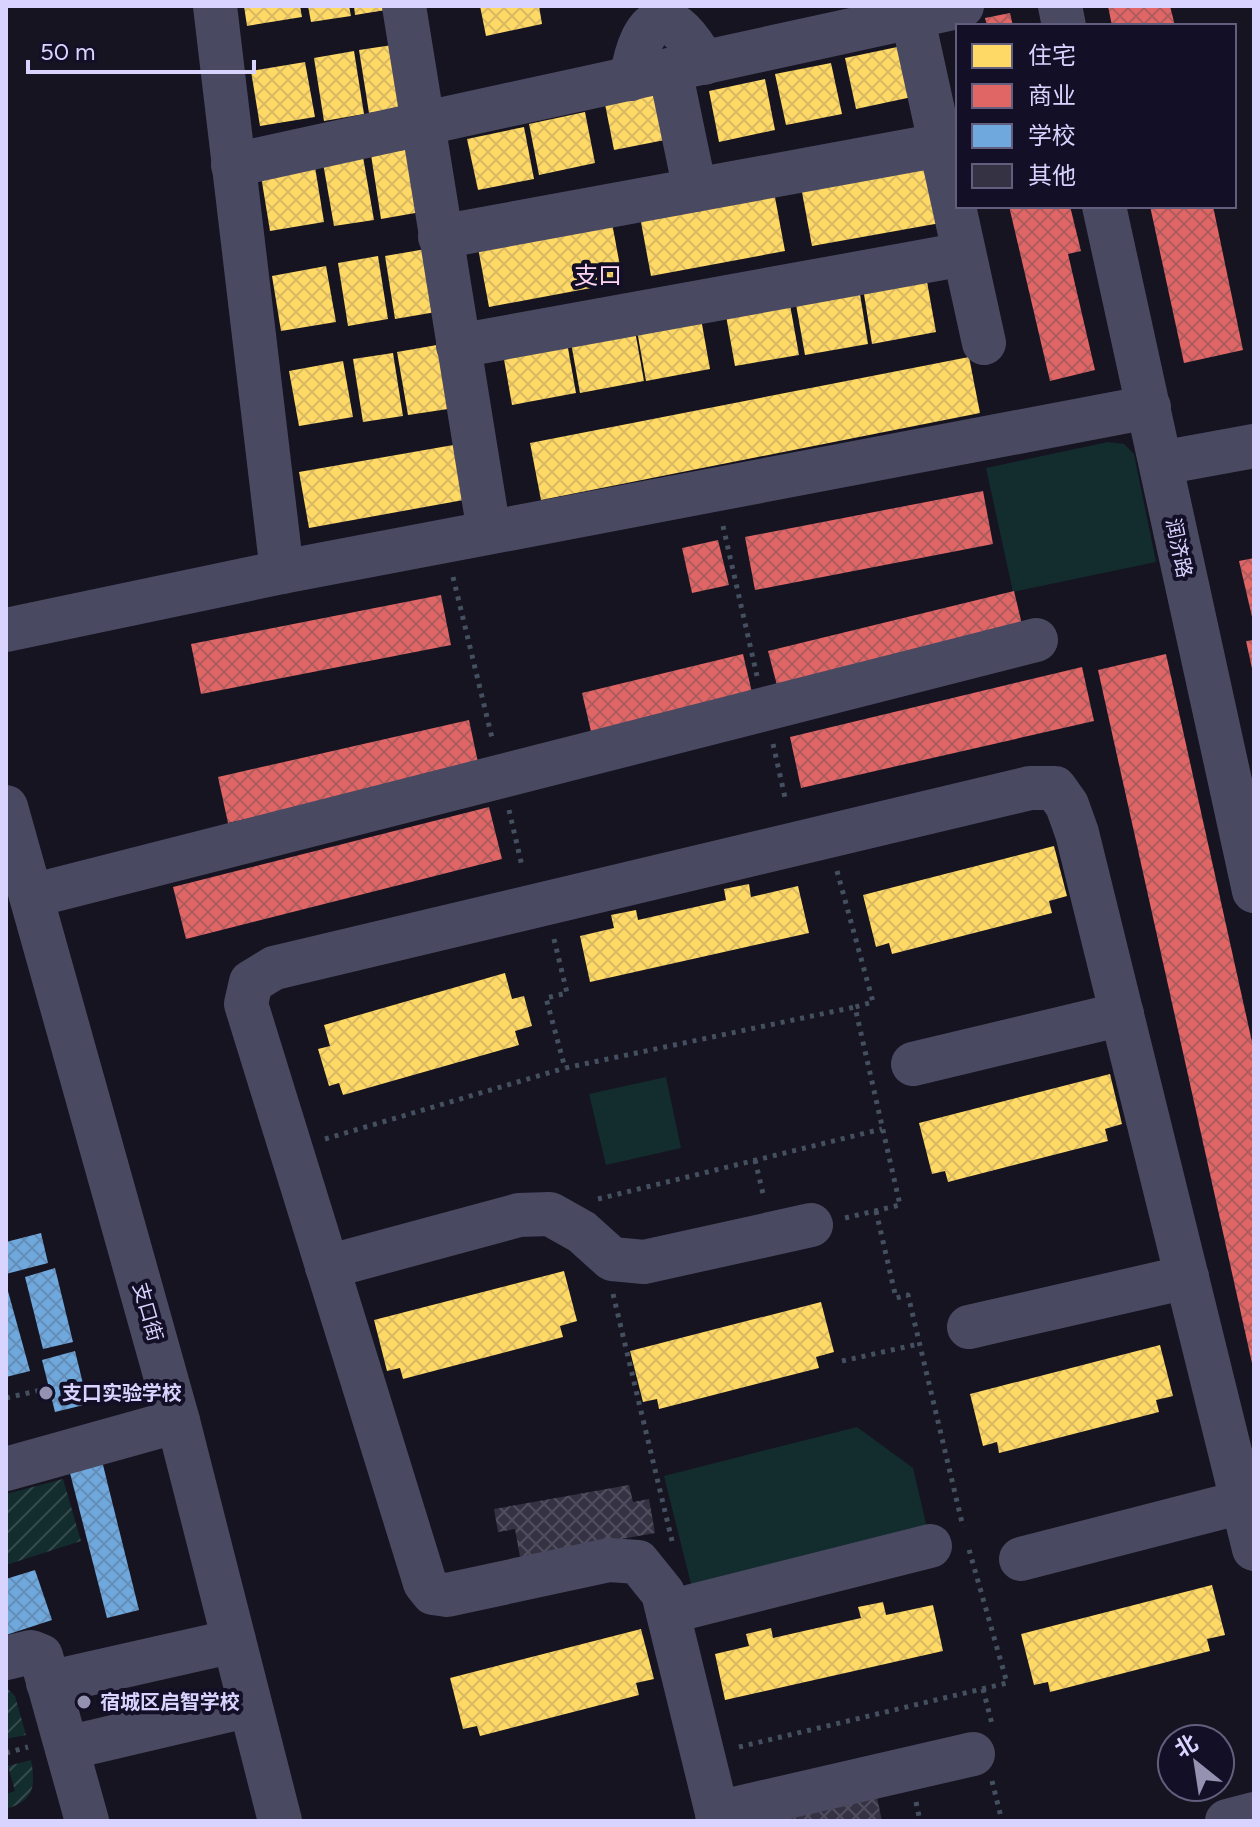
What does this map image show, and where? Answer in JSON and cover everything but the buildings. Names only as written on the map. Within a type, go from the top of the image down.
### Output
[{"type":"street","points":[[215,6],[282,572]]},
{"type":"street","points":[[404,6],[489,532]]},
{"type":"street","points":[[233,165],[668,71],[911,11],[962,6]]},
{"type":"street","points":[[911,11],[984,343]]},
{"type":"street","points":[[668,71],[688,32],[662,12],[637,45],[668,71],[695,190]]},
{"type":"street","points":[[440,237],[940,145]]},
{"type":"street","name":"润济路","points":[[1104,208],[1254,891]]},
{"type":"street","points":[[458,346],[964,254]]},
{"type":"street","points":[[6,630],[282,572],[1149,407]]},
{"type":"street","points":[[1161,463],[1254,446]]},
{"type":"street","points":[[31,896],[1036,640]]},
{"type":"street","points":[[973,1754],[718,1817],[678,1609],[638,1562],[609,1560],[447,1595],[433,1593],[425,1583],[246,1004],[251,982],[274,968],[1030,788],[1055,788],[1067,805],[1077,833],[1254,1549]]},
{"type":"street","name":"支口街","points":[[6,807],[178,1421],[280,1821]]},
{"type":"street","points":[[913,1064],[1122,1014]]},
{"type":"street","points":[[327,1267],[519,1215],[550,1214],[582,1232],[612,1259],[644,1262],[811,1225]]},
{"type":"street","points":[[969,1327],[1187,1277]]},
{"type":"street","points":[[6,1469],[178,1421]]},
{"type":"street","points":[[1021,1559],[1242,1502]]},
{"type":"street","points":[[678,1609],[930,1546]]},
{"type":"street","points":[[48,1683],[234,1641]]},
{"type":"street","points":[[6,1658],[31,1652],[41,1656],[87,1821]]},
{"type":"street","points":[[67,1748],[250,1705]]},
{"type":"street","points":[[1227,1821],[1254,1814]]},
{"type":"path","points":[[715,490],[786,802]]},
{"type":"path","points":[[445,541],[522,866]]},
{"type":"path","points":[[291,1149],[565,1068],[873,1002],[827,836]]},
{"type":"path","points":[[545,903],[567,993],[546,998],[565,1068]]},
{"type":"path","points":[[811,1225],[900,1205],[855,1007]]},
{"type":"path","points":[[538,1214],[882,1129]]},
{"type":"path","points":[[704,1755],[1007,1683],[965,1537],[908,1295],[896,1298],[876,1211]]},
{"type":"path","points":[[603,1251],[678,1609]]},
{"type":"path","points":[[842,1361],[919,1344]]},
{"type":"path","points":[[6,1398],[46,1389]]},
{"type":"green space","points":[[1108,442],[1124,444],[1134,454],[1156,562],[1013,592],[986,468]]},
{"type":"green space","points":[[666,1077],[681,1148],[606,1165],[589,1094]]},
{"type":"green space","points":[[857,1427],[913,1468],[929,1536],[693,1592],[664,1476]]},
{"type":"green space","points":[[63,1479],[81,1541],[6,1565],[6,1494]]},
{"type":"green space","points":[[6,1687],[15,1696],[26,1735],[6,1739]]},
{"type":"green space","points":[[31,1760],[33,1785],[28,1797],[6,1809],[6,1794],[15,1791],[8,1766]]},
{"type":"place","name":"支口实验学校","points":[[46,1393]]},
{"type":"place","name":"宿城区启智学校","points":[[84,1702]]},
{"type":"district","name":"支口","points":[[598,275]]}]
